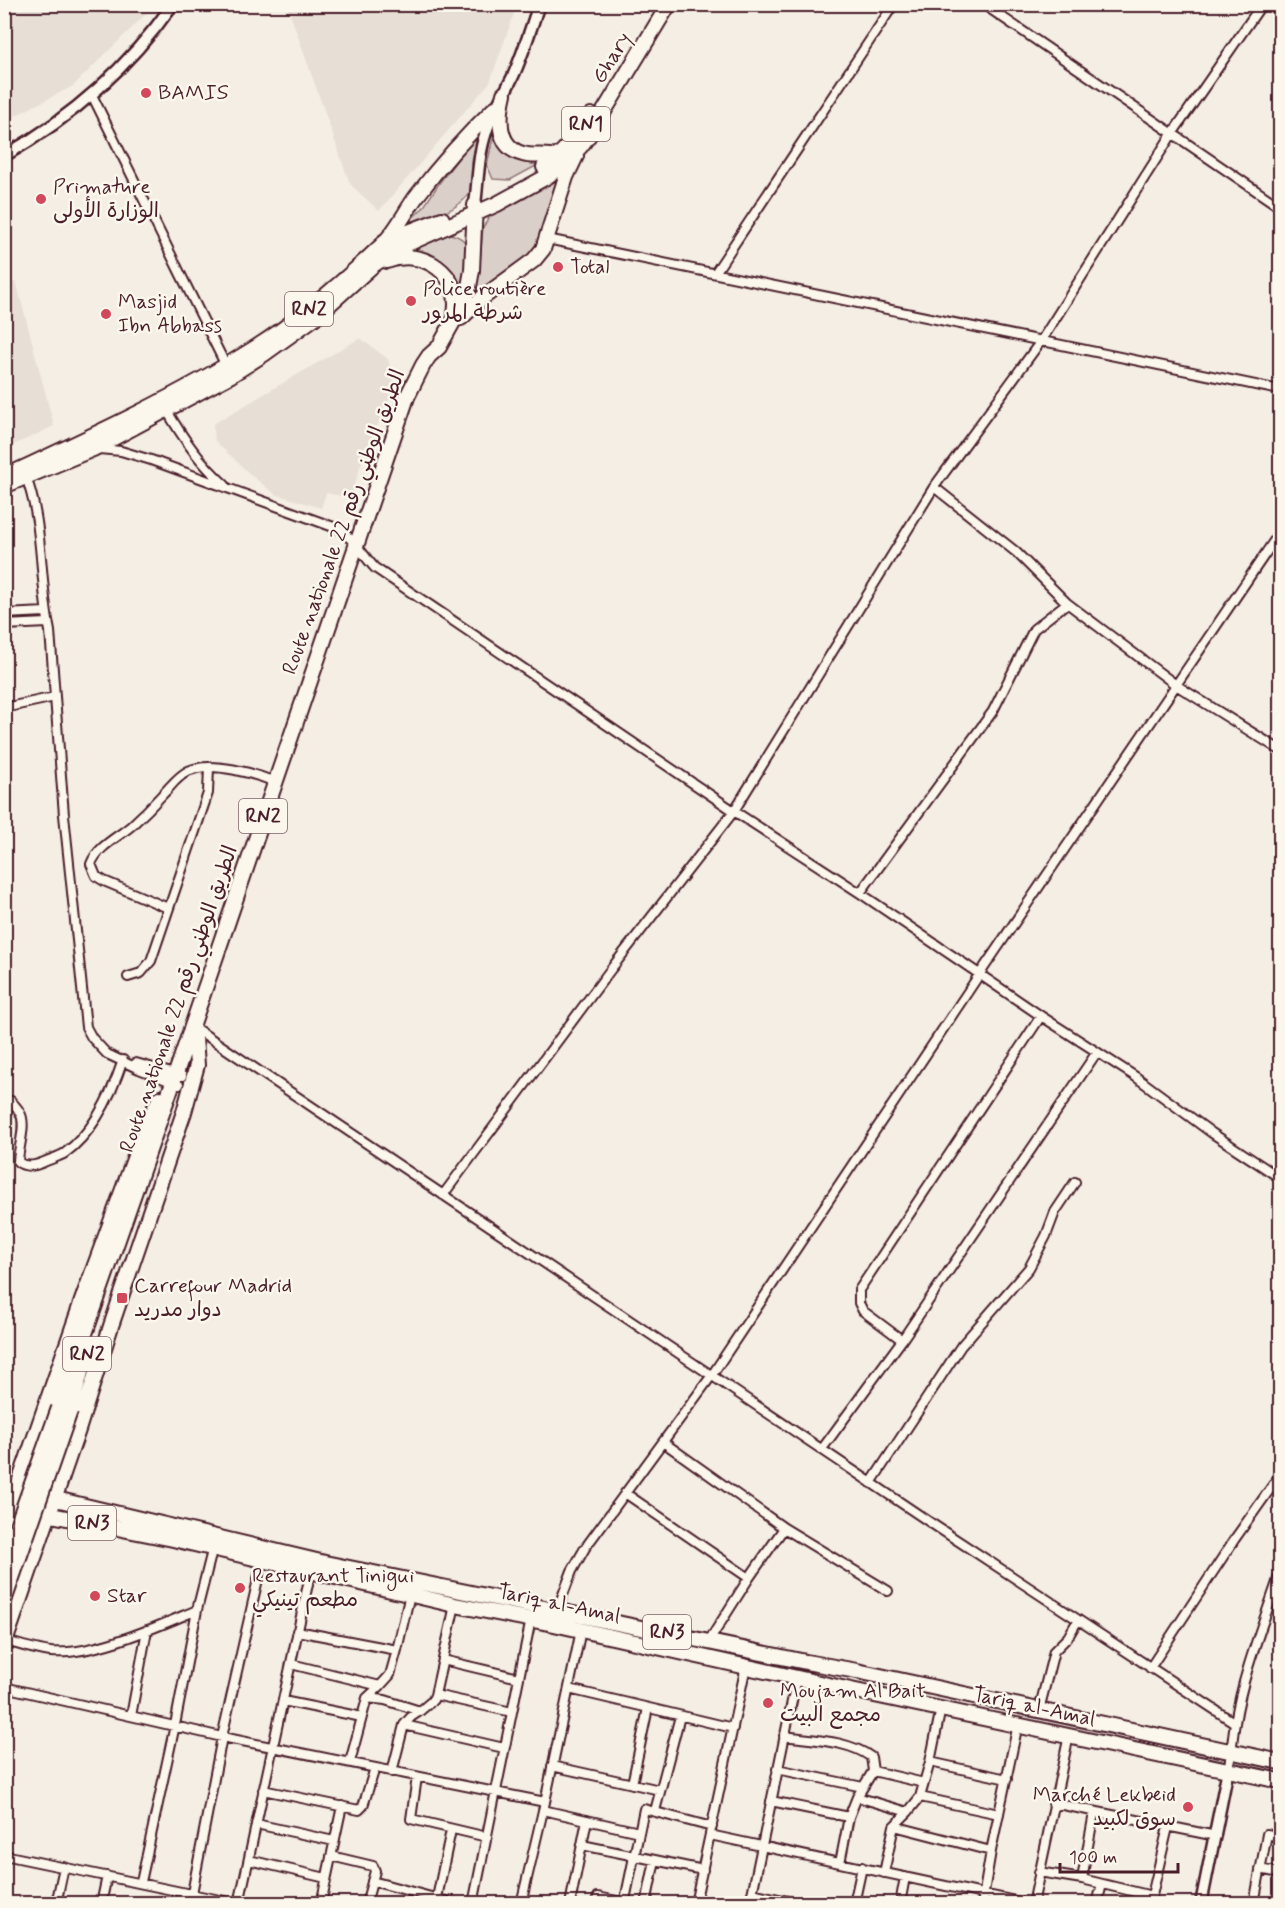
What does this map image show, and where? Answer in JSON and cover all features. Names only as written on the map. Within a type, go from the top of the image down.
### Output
[{"type":"highway","name":"Ghary","points":[[562,166],[658,4]]},
{"type":"highway","name":"Ghary","points":[[475,210],[529,187],[548,176],[562,166],[580,147],[669,4]]},
{"type":"highway","points":[[504,94],[499,114],[506,142],[512,149],[523,155],[562,166]]},
{"type":"highway","points":[[385,242],[439,168],[495,108]]},
{"type":"highway","name":"RN2","points":[[451,327],[482,298],[534,260],[543,249],[562,166]]},
{"type":"highway","name":"RN2","points":[[228,370],[308,310],[385,242],[475,210]]},
{"type":"highway","name":"RN2","points":[[4,486],[25,473],[87,445],[228,370],[264,354],[314,318],[372,266],[396,249],[475,210]]},
{"type":"highway","name":"RN2","points":[[451,327],[464,304],[469,287],[475,210]]},
{"type":"highway","points":[[372,266],[402,257],[419,258],[435,265],[447,276],[454,291],[456,308],[451,327]]},
{"type":"highway","name":"Route nationale 22 الطريق الوطني رقم","points":[[64,1409],[359,549],[407,397],[423,365],[439,347],[451,327]]},
{"type":"highway","name":"RN2","points":[[4,477],[25,473]]},
{"type":"highway","name":"Route nationale 22 الطريق الوطني رقم","points":[[176,1081],[197,1034],[278,783]]},
{"type":"highway","points":[[5,1643],[184,1112],[197,1065],[197,1034]]},
{"type":"highway","points":[[4,1526],[11,1488],[137,1151],[153,1111],[176,1081]]},
{"type":"highway","name":"RN2","points":[[4,1562],[64,1409]]},
{"type":"highway","name":"RN2","points":[[4,1601],[64,1409]]},
{"type":"highway","name":"Tariq al-Amal","points":[[11,1488],[555,1617],[709,1641],[1281,1762]]},
{"type":"highway","name":"Tariq al-Amal","points":[[8,1506],[213,1547],[455,1605],[531,1619],[555,1617],[581,1630],[1281,1781]]},
{"type":"street","points":[[4,156],[39,134],[92,95],[137,50],[173,4]]},
{"type":"street","points":[[475,210],[485,133],[524,49],[539,4]]},
{"type":"street","points":[[715,273],[894,4]]},
{"type":"street","points":[[983,4],[1281,207]]},
{"type":"street","points":[[443,1195],[611,969],[734,811],[934,487],[1041,341],[1172,134],[1262,4]]},
{"type":"street","points":[[92,95],[228,370]]},
{"type":"street","points":[[547,239],[1281,390]]},
{"type":"street","points":[[164,405],[202,462],[229,488]]},
{"type":"street","points":[[87,445],[134,454],[328,525],[346,534],[375,568],[979,975],[1136,1077],[1212,1133],[1281,1178]]},
{"type":"street","points":[[25,473],[35,500],[86,1027],[100,1048],[107,1054],[176,1081]]},
{"type":"street","points":[[934,487],[1016,552],[1067,603],[1176,685],[1281,750]]},
{"type":"street","points":[[555,1617],[572,1571],[585,1548],[712,1375],[979,975],[1281,532]]},
{"type":"street","points":[[860,893],[993,711],[1035,629],[1067,603]]},
{"type":"street","points":[[4,614],[46,612]]},
{"type":"street","points":[[4,625],[48,623]]},
{"type":"street","points":[[4,708],[55,697]]},
{"type":"street","points":[[128,977],[141,973],[151,961],[208,793],[209,767]]},
{"type":"street","points":[[168,908],[96,876],[91,864],[96,854],[143,815],[178,778],[188,771],[219,767],[278,783]]},
{"type":"street","points":[[902,1340],[863,1311],[859,1303],[859,1290],[1041,1016]]},
{"type":"street","points":[[197,1034],[443,1195],[1235,1724]]},
{"type":"street","points":[[822,1449],[902,1340],[1096,1052]]},
{"type":"street","points":[[10,1101],[21,1113],[24,1123],[18,1148],[18,1162],[23,1166],[36,1165],[64,1153],[88,1130],[112,1092],[126,1061]]},
{"type":"street","points":[[871,1483],[961,1346],[1029,1268],[1046,1236],[1055,1212],[1075,1182]]},
{"type":"street","points":[[663,1442],[784,1528],[888,1591]]},
{"type":"street","points":[[1150,1668],[1234,1540],[1281,1475]]},
{"type":"street","points":[[625,1493],[748,1578]]},
{"type":"street","points":[[709,1641],[748,1578],[784,1528]]},
{"type":"street","points":[[141,1882],[175,1725],[196,1610],[213,1547]]},
{"type":"street","points":[[190,1904],[222,1737],[264,1559]]},
{"type":"street","points":[[4,1855],[239,1904],[311,1570]]},
{"type":"street","points":[[1202,1904],[1233,1751],[1235,1724],[1253,1656],[1281,1573]]},
{"type":"street","points":[[350,1762],[367,1698],[390,1675],[410,1594]]},
{"type":"street","points":[[392,1772],[404,1725],[433,1700],[435,1695],[455,1605]]},
{"type":"street","points":[[5,1643],[52,1652],[69,1651],[100,1645],[147,1630],[196,1610]]},
{"type":"street","points":[[473,1904],[531,1619]]},
{"type":"street","points":[[1039,1710],[1054,1651],[1068,1637],[1077,1620]]},
{"type":"street","points":[[131,1716],[147,1630]]},
{"type":"street","points":[[520,1904],[544,1806],[581,1630]]},
{"type":"street","points":[[297,1632],[397,1650]]},
{"type":"street","points":[[443,1660],[519,1678]]},
{"type":"street","points":[[291,1664],[380,1686]]},
{"type":"street","points":[[695,1904],[746,1666]]},
{"type":"street","points":[[750,1904],[797,1677]]},
{"type":"street","points":[[4,1687],[222,1737],[496,1793],[587,1820],[639,1832]]},
{"type":"street","points":[[569,1689],[733,1728]]},
{"type":"street","points":[[435,1695],[512,1712]]},
{"type":"street","points":[[367,1698],[385,1700],[420,1711]]},
{"type":"street","points":[[283,1701],[362,1718]]},
{"type":"street","points":[[632,1784],[648,1708]]},
{"type":"street","points":[[884,1873],[894,1826],[920,1797],[930,1762],[940,1708]]},
{"type":"street","points":[[655,1811],[680,1716]]},
{"type":"street","points":[[982,1904],[1018,1724]]},
{"type":"street","points":[[404,1725],[504,1748]]},
{"type":"street","points":[[784,1736],[840,1744],[862,1750],[871,1757],[873,1772],[857,1797],[849,1817],[840,1863]]},
{"type":"street","points":[[595,1904],[598,1897],[621,1902],[625,1900],[644,1809],[761,1846],[1031,1904],[1069,1736]]},
{"type":"street","points":[[930,1762],[1007,1779]]},
{"type":"street","points":[[552,1766],[660,1790]]},
{"type":"street","points":[[263,1790],[361,1809],[375,1768]]},
{"type":"street","points":[[777,1769],[863,1787]]},
{"type":"street","points":[[873,1772],[924,1783]]},
{"type":"street","points":[[417,1777],[411,1819],[487,1838]]},
{"type":"street","points":[[857,1797],[908,1812]]},
{"type":"street","points":[[920,1797],[999,1814]]},
{"type":"street","points":[[771,1801],[849,1817]]},
{"type":"street","points":[[1053,1803],[1216,1836]]},
{"type":"street","points":[[321,1904],[342,1806]]},
{"type":"street","points":[[1082,1879],[1094,1812]]},
{"type":"street","points":[[570,1904],[587,1820]]},
{"type":"street","points":[[256,1824],[334,1841]]},
{"type":"street","points":[[894,1826],[991,1851]]},
{"type":"street","points":[[1039,1872],[1082,1879],[1151,1900],[1168,1827]]},
{"type":"street","points":[[437,1898],[451,1830]]},
{"type":"street","points":[[1254,1903],[1267,1834],[1281,1837]]},
{"type":"street","points":[[582,1845],[703,1870]]},
{"type":"street","points":[[331,1856],[373,1866],[375,1871],[366,1904]]},
{"type":"street","points":[[249,1860],[326,1878]]},
{"type":"street","points":[[646,1904],[655,1860]]},
{"type":"street","points":[[57,1904],[64,1867]]},
{"type":"street","points":[[855,1904],[862,1867]]},
{"type":"street","points":[[1260,1869],[1281,1873]]},
{"type":"street","points":[[101,1904],[107,1876]]},
{"type":"street","points":[[900,1904],[905,1877]]},
{"type":"street","points":[[372,1881],[457,1904]]},
{"type":"street","points":[[1097,1904],[1102,1884]]},
{"type":"street","points":[[752,1893],[801,1904]]},
{"type":"street","points":[[4,1902],[10,1904]]},
{"type":"shaded area","points":[[5,4],[153,5],[73,86],[5,121]]},
{"type":"shaded area","points":[[287,4],[517,5],[490,82],[379,211],[350,184]]},
{"type":"shaded area","points":[[477,134],[472,162],[472,187],[466,197],[450,210],[399,230],[423,208]]},
{"type":"shaded area","points":[[494,134],[509,155],[515,159],[529,162],[547,160],[510,180],[493,179],[487,165]]},
{"type":"shaded area","points":[[562,176],[534,250],[524,261],[493,280],[472,300],[479,273],[483,227],[491,215]]},
{"type":"shaded area","points":[[446,233],[460,237],[466,245],[467,266],[461,292],[451,272],[408,251]]},
{"type":"shaded area","points":[[16,281],[54,426],[5,449],[5,287]]},
{"type":"shaded area","points":[[360,338],[388,359],[395,387],[363,457],[351,498],[326,493],[321,508],[275,494],[215,441],[213,424]]},
{"type":"place","name":"BAMIS","points":[[146,93]]},
{"type":"place","name":"Primature الوزارة الأولى","points":[[41,199]]},
{"type":"place","name":"Total","points":[[558,267]]},
{"type":"place","name":"Police routière شرطة المرور","points":[[411,301]]},
{"type":"place","name":"Masjid Ibn Abbass","points":[[106,314]]},
{"type":"place","name":"Carrefour Madrid دوار مدريد","points":[[122,1298]]},
{"type":"place","name":"Restaurant Tinigui مطعم تينيكي","points":[[240,1588]]},
{"type":"place","name":"Star","points":[[95,1596]]},
{"type":"place","name":"Moujam Al Bait مجمع البيت","points":[[768,1703]]},
{"type":"place","name":"Marché Lekbeid سوق لكبيد","points":[[1188,1807]]}]
